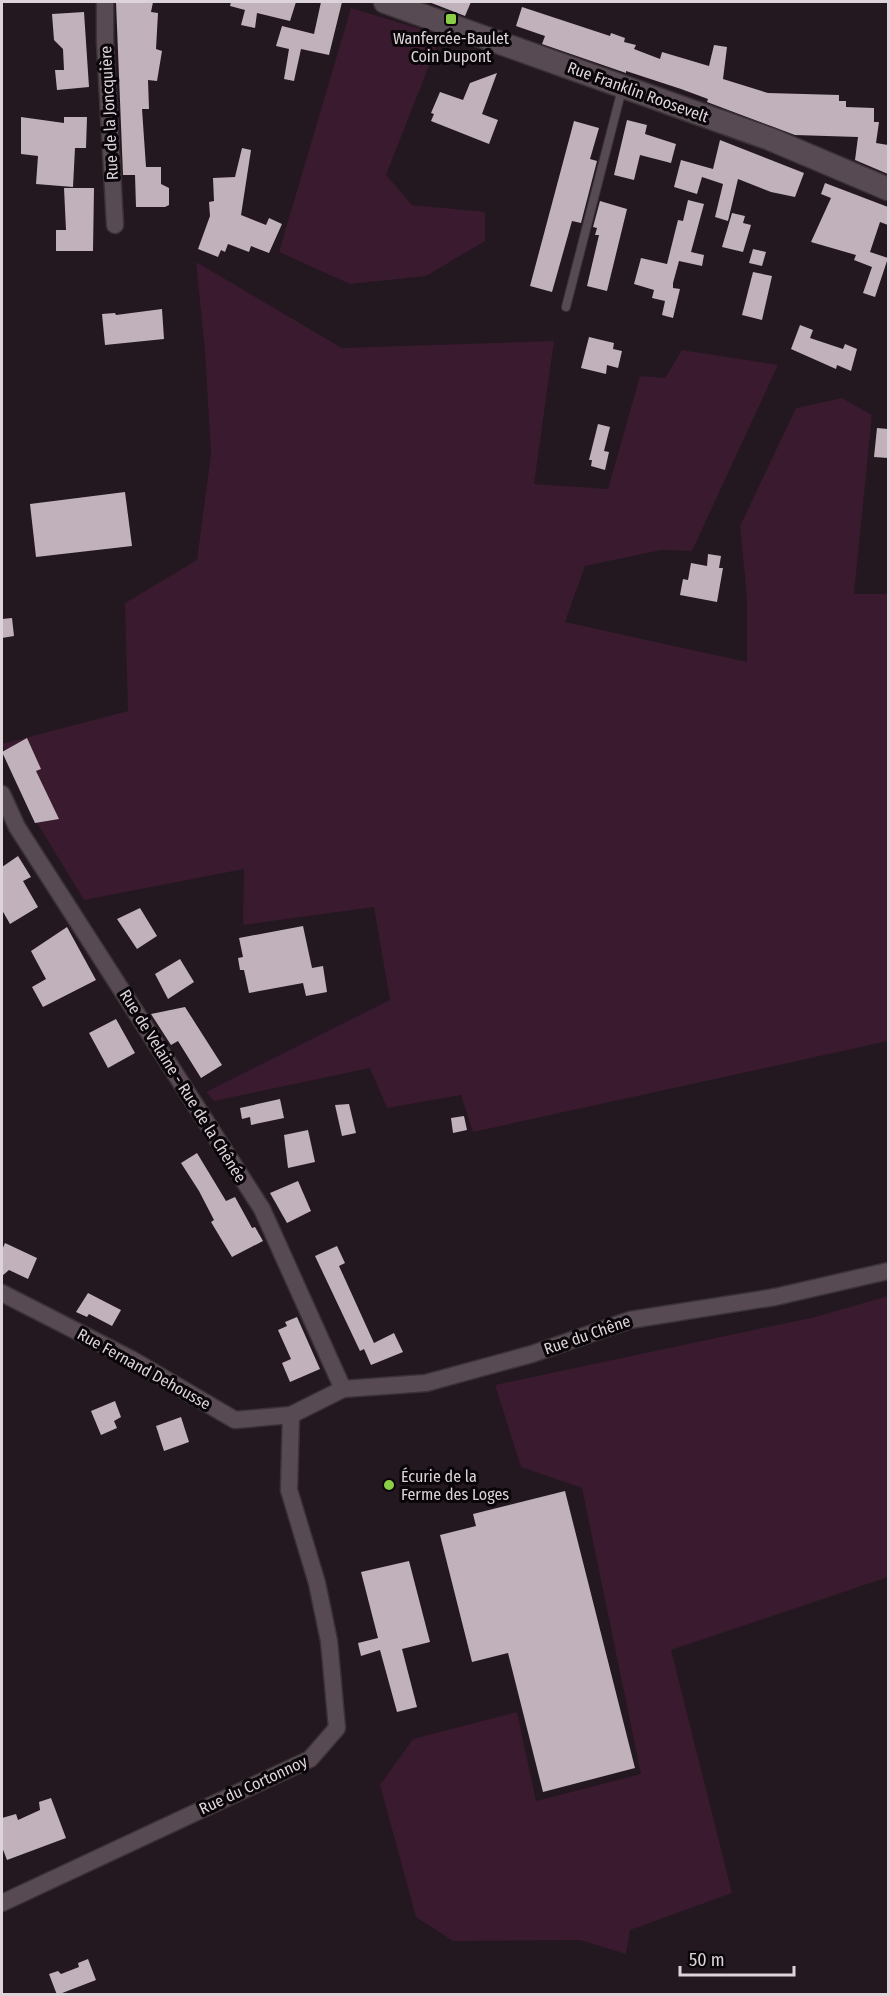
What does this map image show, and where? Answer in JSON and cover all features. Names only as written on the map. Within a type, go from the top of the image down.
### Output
[{"type":"main road","name":"Rue Franklin Roosevelt","points":[[385,2],[410,5],[770,139],[888,189]]},
{"type":"street","name":"Rue de la Joncquière","points":[[105,2],[115,225]]},
{"type":"street","name":"Rue de Velaine - Rue de la Chênée","points":[[2,794],[17,827],[262,1209],[343,1389]]},
{"type":"street","name":"Rue du Chêne","points":[[291,1415],[343,1389],[426,1383],[532,1354],[630,1320],[775,1297],[888,1271]]},
{"type":"street","name":"Rue Fernand Dehousse","points":[[2,1293],[131,1359],[235,1420],[291,1415]]},
{"type":"street","name":"Rue du Cortonnoy","points":[[2,1903],[310,1759],[337,1728],[327,1629],[317,1583],[289,1490],[291,1415]]},
{"type":"lane","points":[[566,307],[623,86]]},
{"type":"shaded area","points":[[351,8],[441,35],[386,175],[412,205],[485,212],[485,241],[426,276],[350,284],[279,252]]},
{"type":"shaded area","points":[[196,262],[342,348],[554,341],[534,484],[608,489],[640,376],[665,378],[682,350],[778,365],[692,551],[661,550],[585,566],[565,622],[747,662],[747,598],[740,526],[796,408],[842,398],[872,415],[854,594],[888,594],[888,1041],[473,1132],[461,1095],[387,1108],[370,1068],[214,1101],[206,1092],[390,1000],[374,907],[243,925],[244,869],[84,900],[34,818],[2,744],[128,711],[125,603],[197,560],[211,454],[205,351]]},
{"type":"shaded area","points":[[888,1296],[888,1577],[671,1650],[732,1893],[630,1930],[626,1954],[580,1940],[453,1941],[416,1917],[380,1785],[413,1739],[517,1712],[536,1801],[641,1774],[582,1488],[521,1467],[495,1385],[815,1317]]},
{"type":"building","points":[[116,2],[153,2],[151,12],[158,13],[156,49],[162,51],[157,81],[148,80],[149,109],[142,109],[146,167],[161,167],[161,184],[169,188],[169,205],[165,207],[136,207],[135,175],[123,175]]},
{"type":"building","points":[[231,2],[296,2],[290,21],[257,13],[255,28],[241,25],[245,10],[230,6]]},
{"type":"building","points":[[321,2],[342,2],[329,55],[301,49],[294,81],[284,79],[289,49],[276,46],[282,26],[314,34]]},
{"type":"building","points":[[429,2],[471,2],[465,16]]},
{"type":"building","points":[[522,7],[610,36],[611,33],[625,38],[624,42],[636,45],[634,49],[660,59],[662,52],[709,66],[714,45],[727,47],[723,79],[768,93],[839,95],[839,101],[846,101],[846,107],[874,108],[874,122],[879,122],[876,143],[888,145],[888,174],[855,160],[858,137],[795,135],[707,102],[708,99],[681,89],[542,44],[545,36],[516,26]]},
{"type":"building","points":[[84,12],[89,87],[57,90],[55,70],[64,70],[63,49],[54,40],[52,14]]},
{"type":"building","points":[[497,73],[482,114],[498,120],[489,144],[431,121],[434,114],[431,113],[440,92],[463,100],[470,83]]},
{"type":"building","points":[[21,117],[64,123],[64,117],[87,117],[86,148],[75,148],[73,187],[36,184],[38,156],[21,154]]},
{"type":"building","points":[[627,120],[647,125],[645,134],[676,144],[671,163],[640,155],[634,180],[614,175]]},
{"type":"building","points":[[574,121],[599,128],[590,159],[597,161],[581,223],[572,221],[552,292],[530,286]]},
{"type":"building","points":[[720,140],[804,173],[795,197],[771,192],[738,179],[728,221],[715,217],[723,184],[702,177],[697,194],[674,187],[681,160],[713,169]]},
{"type":"building","points":[[242,148],[251,150],[241,215],[266,225],[269,218],[282,224],[269,253],[251,246],[249,252],[228,244],[225,252],[221,250],[218,257],[198,249],[210,216],[209,202],[214,201],[213,178],[235,177]]},
{"type":"building","points":[[825,183],[888,207],[888,225],[880,222],[870,252],[888,258],[875,297],[863,293],[872,267],[854,260],[856,255],[811,242],[831,198],[821,194]]},
{"type":"building","points":[[64,188],[94,188],[93,251],[56,251],[56,230],[66,230]]},
{"type":"building","points":[[688,200],[704,204],[691,252],[704,255],[702,266],[679,261],[673,288],[680,289],[673,318],[662,315],[665,301],[652,298],[654,290],[634,284],[641,258],[667,264],[678,220],[683,221]]},
{"type":"building","points":[[600,201],[627,209],[607,291],[587,286],[599,235],[595,235],[597,228],[593,227]]},
{"type":"building","points":[[732,213],[745,216],[743,223],[751,225],[743,252],[722,247]]},
{"type":"building","points":[[753,249],[766,252],[762,266],[749,263]]},
{"type":"building","points":[[753,272],[772,276],[762,320],[742,315]]},
{"type":"building","points":[[162,309],[164,339],[105,345],[102,314],[115,313],[116,315]]},
{"type":"building","points":[[800,325],[813,330],[810,338],[843,349],[845,344],[857,349],[851,371],[837,365],[836,369],[791,349]]},
{"type":"building","points":[[589,337],[614,343],[613,349],[622,351],[618,368],[607,365],[606,374],[581,368]]},
{"type":"building","points":[[598,424],[610,427],[604,451],[609,452],[605,470],[591,466],[592,460],[589,460]]},
{"type":"building","points":[[877,428],[888,429],[888,458],[874,457]]},
{"type":"building","points":[[125,492],[132,546],[36,557],[30,504]]},
{"type":"building","points":[[708,554],[721,556],[719,568],[723,568],[717,602],[680,595],[683,579],[688,580],[691,563],[707,566]]},
{"type":"building","points":[[12,618],[14,636],[2,638],[2,619]]},
{"type":"building","points":[[27,738],[41,769],[36,771],[59,819],[35,823],[2,752]]},
{"type":"building","points":[[18,856],[31,877],[23,881],[38,907],[10,924],[2,910],[2,867]]},
{"type":"building","points":[[140,908],[157,936],[137,949],[117,919]]},
{"type":"building","points":[[303,926],[312,968],[323,966],[327,992],[306,996],[303,983],[249,993],[244,970],[240,970],[238,958],[243,957],[239,938]]},
{"type":"building","points":[[67,927],[96,980],[43,1007],[32,987],[46,979],[31,951]]},
{"type":"building","points":[[180,959],[194,982],[168,999],[155,974]]},
{"type":"building","points":[[185,1007],[222,1065],[201,1078],[178,1041],[171,1045],[151,1014]]},
{"type":"building","points":[[116,1019],[135,1053],[108,1068],[89,1033]]},
{"type":"building","points":[[280,1099],[284,1118],[251,1125],[250,1117],[242,1119],[240,1108]]},
{"type":"building","points":[[349,1104],[356,1133],[342,1136],[335,1105]]},
{"type":"building","points":[[464,1116],[467,1130],[453,1133],[451,1118]]},
{"type":"building","points":[[308,1130],[315,1162],[288,1168],[284,1135]]},
{"type":"building","points":[[197,1153],[226,1201],[235,1197],[252,1228],[255,1227],[263,1241],[232,1257],[211,1222],[214,1220],[199,1191],[181,1163]]},
{"type":"building","points":[[298,1181],[311,1211],[287,1223],[270,1193]]},
{"type":"building","points":[[5,1243],[37,1258],[28,1279],[9,1270],[2,1276],[2,1250]]},
{"type":"building","points":[[337,1246],[345,1263],[339,1266],[374,1343],[394,1333],[403,1352],[371,1365],[364,1349],[360,1351],[315,1256]]},
{"type":"building","points":[[88,1293],[121,1310],[112,1326],[89,1314],[87,1317],[76,1312]]},
{"type":"building","points":[[297,1317],[320,1369],[290,1382],[282,1363],[291,1359],[278,1330],[287,1326],[285,1322]]},
{"type":"building","points":[[115,1401],[121,1417],[114,1421],[117,1428],[101,1435],[91,1411]]},
{"type":"building","points":[[181,1417],[189,1442],[164,1451],[156,1426]]},
{"type":"building","points":[[565,1491],[635,1768],[543,1792],[508,1653],[472,1662],[440,1535],[476,1526],[473,1514]]},
{"type":"building","points":[[409,1561],[430,1642],[402,1649],[417,1707],[397,1712],[380,1650],[361,1656],[358,1643],[378,1638],[361,1572]]},
{"type":"building","points":[[51,1798],[66,1838],[7,1860],[2,1847],[2,1818],[16,1814],[18,1820],[40,1810],[39,1802]]},
{"type":"building","points":[[88,1959],[96,1980],[57,1995],[49,1974],[58,1971],[61,1974],[79,1967],[78,1963]]},
{"type":"place","name":"Wanfercée-Baulet Coin Dupont","points":[[451,19]]},
{"type":"place","name":"Écurie de la Ferme des Loges","points":[[389,1485]]}]
